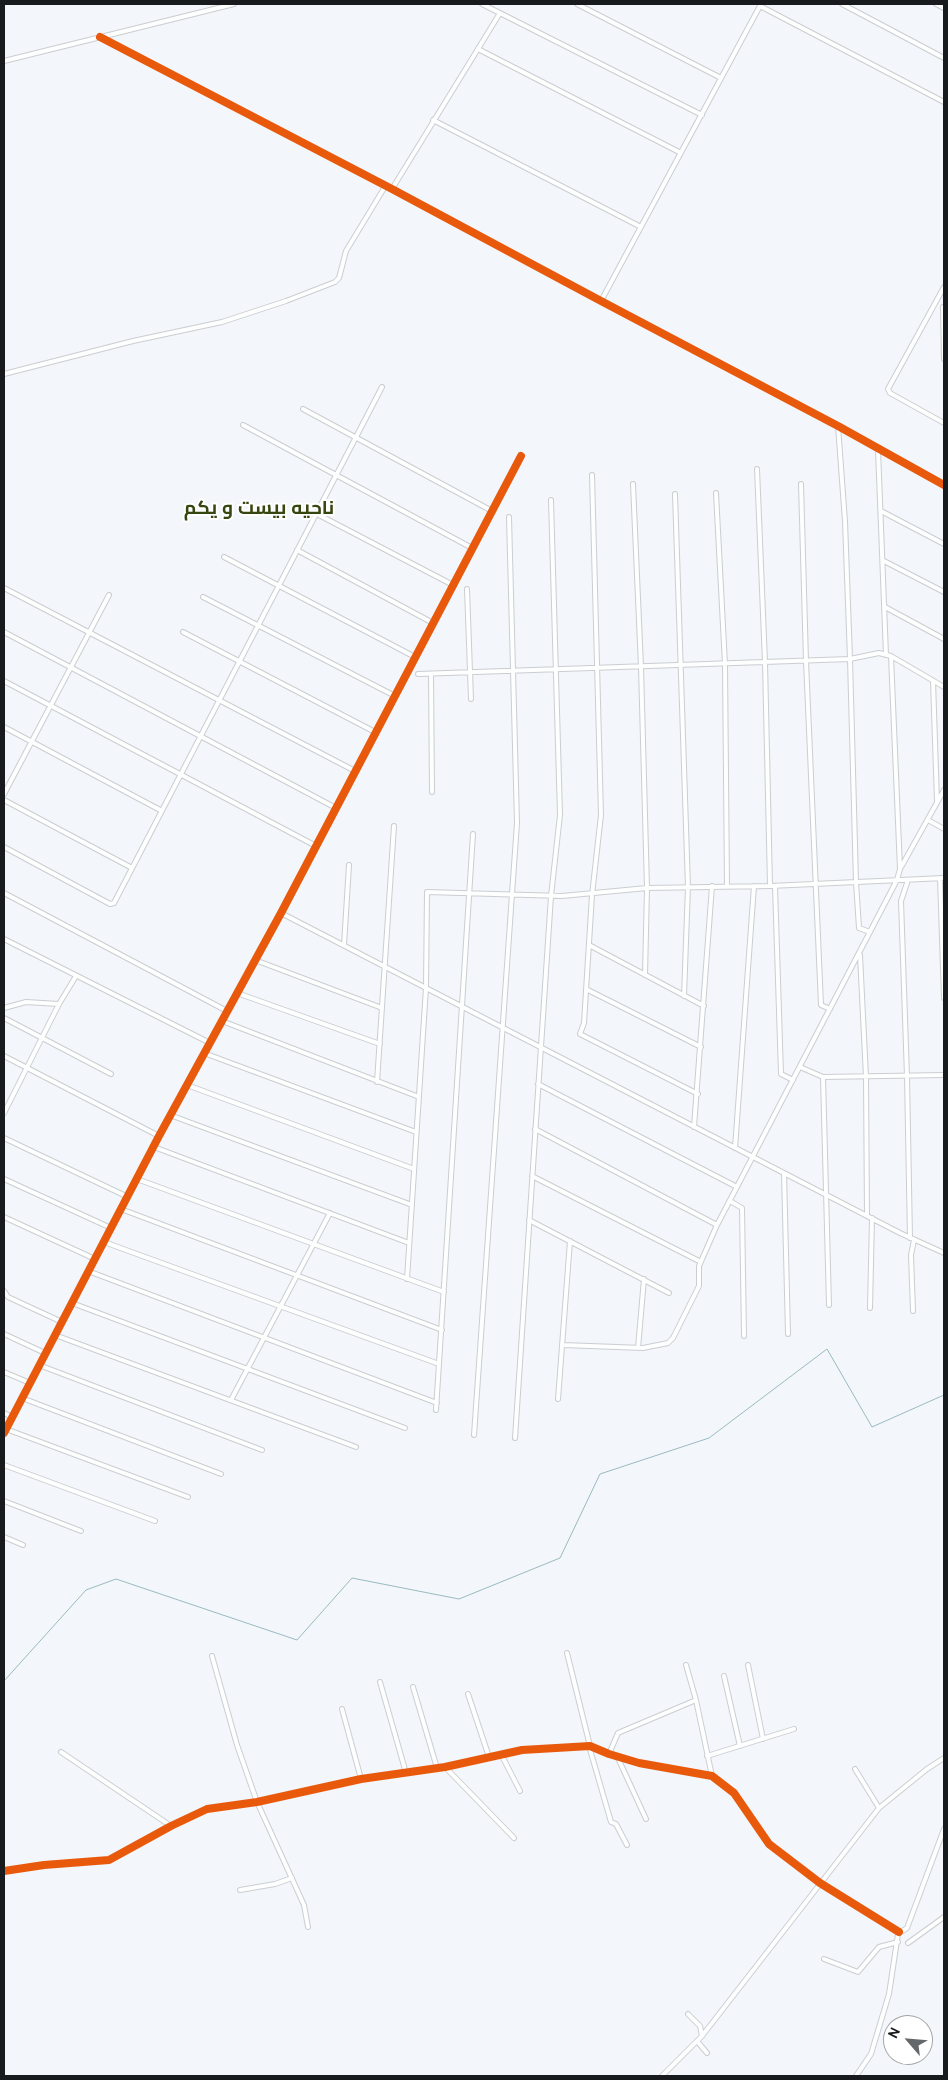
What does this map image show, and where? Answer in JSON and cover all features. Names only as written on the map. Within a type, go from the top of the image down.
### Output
[{"type":"street","points":[[4,61],[234,4]]},
{"type":"street","points":[[482,4],[702,115]]},
{"type":"street","points":[[578,4],[721,78]]},
{"type":"street","points":[[842,4],[944,58]]},
{"type":"street","points":[[936,4],[944,8]]},
{"type":"street","points":[[601,302],[760,5],[944,102]]},
{"type":"street","points":[[392,189],[500,13]]},
{"type":"street","points":[[100,37],[386,185],[601,302],[838,426],[878,450],[944,485]]},
{"type":"street","points":[[478,48],[681,153]]},
{"type":"street","points":[[433,120],[641,227]]},
{"type":"street","points":[[4,374],[222,322],[286,301],[335,282],[346,252],[386,185]]},
{"type":"street","points":[[944,286],[888,389],[890,393],[944,423]]},
{"type":"street","points":[[933,308],[944,307],[944,359]]},
{"type":"street","points":[[4,847],[112,904],[382,387]]},
{"type":"street","points":[[303,409],[492,511]]},
{"type":"street","points":[[243,425],[472,548]]},
{"type":"street","points":[[838,426],[845,521],[856,882],[859,928],[870,932]]},
{"type":"street","points":[[878,450],[900,869]]},
{"type":"street","points":[[188,1497],[5,1431],[154,1146],[316,846],[521,456]]},
{"type":"street","points":[[757,469],[781,1074],[793,1080]]},
{"type":"street","points":[[592,475],[600,815],[592,895],[584,1023],[580,1034],[698,1094]]},
{"type":"street","points":[[633,484],[642,666],[647,888],[645,975]]},
{"type":"street","points":[[801,484],[806,661],[821,1005],[830,1009]]},
{"type":"street","points":[[716,493],[725,664],[727,886]]},
{"type":"street","points":[[675,494],[688,887],[684,996]]},
{"type":"street","points":[[515,1438],[540,1047],[551,896],[560,815],[551,500]]},
{"type":"street","points":[[881,511],[944,544]]},
{"type":"street","points":[[316,514],[453,586]]},
{"type":"street","points":[[474,1435],[517,823],[509,517]]},
{"type":"street","points":[[297,550],[433,623]]},
{"type":"street","points":[[224,557],[415,658]]},
{"type":"street","points":[[884,561],[944,592]]},
{"type":"street","points":[[4,588],[355,771]]},
{"type":"street","points":[[467,589],[471,699]]},
{"type":"street","points":[[4,794],[109,595]]},
{"type":"street","points":[[203,597],[395,696]]},
{"type":"street","points":[[885,607],[944,639]]},
{"type":"street","points":[[4,632],[336,808]]},
{"type":"street","points":[[183,632],[376,732]]},
{"type":"street","points":[[418,674],[850,660],[879,653],[889,656],[944,687]]},
{"type":"street","points":[[431,674],[432,792]]},
{"type":"street","points":[[933,680],[937,804]]},
{"type":"street","points":[[4,681],[316,846]]},
{"type":"street","points":[[4,727],[162,811]]},
{"type":"street","points":[[563,1345],[638,1348],[668,1343],[673,1338],[699,1286],[699,1266],[717,1225],[897,880],[900,869],[944,790]]},
{"type":"street","points":[[4,800],[132,868]]},
{"type":"street","points":[[928,820],[944,829]]},
{"type":"street","points":[[377,1082],[394,826]]},
{"type":"street","points":[[436,1410],[473,834]]},
{"type":"street","points":[[344,946],[349,865]]},
{"type":"street","points":[[407,1279],[426,988],[427,892],[551,896],[592,895],[647,888],[773,886],[942,878],[944,998]]},
{"type":"street","points":[[908,880],[901,902],[913,1312]]},
{"type":"street","points":[[694,1127],[698,1094],[712,886]]},
{"type":"street","points":[[735,1148],[754,886]]},
{"type":"street","points":[[4,893],[227,1011]]},
{"type":"street","points":[[280,913],[912,1239],[944,1253]]},
{"type":"street","points":[[4,939],[210,1043]]},
{"type":"street","points":[[589,945],[704,1006]]},
{"type":"street","points":[[859,953],[866,1077],[867,1215]]},
{"type":"street","points":[[255,960],[382,1008]]},
{"type":"street","points":[[4,1113],[59,1004],[76,976]]},
{"type":"street","points":[[586,989],[701,1047]]},
{"type":"street","points":[[237,993],[380,1044]]},
{"type":"street","points":[[4,1008],[26,1002],[59,1004]]},
{"type":"street","points":[[4,1018],[111,1074]]},
{"type":"street","points":[[222,1021],[419,1097]]},
{"type":"street","points":[[204,1053],[416,1132]]},
{"type":"street","points":[[4,1056],[160,1136]]},
{"type":"street","points":[[800,1067],[823,1077],[944,1075]]},
{"type":"street","points":[[823,1077],[829,1305]]},
{"type":"street","points":[[538,1084],[737,1187]]},
{"type":"street","points":[[187,1085],[414,1169]]},
{"type":"street","points":[[170,1116],[412,1205]]},
{"type":"street","points":[[535,1129],[717,1225]]},
{"type":"street","points":[[4,1138],[128,1197]]},
{"type":"street","points":[[154,1146],[409,1243]]},
{"type":"street","points":[[784,1173],[788,1334]]},
{"type":"street","points":[[532,1176],[701,1262]]},
{"type":"street","points":[[4,1179],[111,1228]]},
{"type":"street","points":[[137,1179],[444,1292]]},
{"type":"street","points":[[730,1201],[742,1208],[744,1336]]},
{"type":"street","points":[[121,1209],[442,1330]]},
{"type":"street","points":[[231,1400],[330,1212]]},
{"type":"street","points":[[4,1217],[95,1259]]},
{"type":"street","points":[[870,1308],[872,1218]]},
{"type":"street","points":[[529,1220],[669,1293]]},
{"type":"street","points":[[558,1399],[570,1241]]},
{"type":"street","points":[[104,1242],[439,1364]]},
{"type":"street","points":[[88,1271],[437,1402]]},
{"type":"street","points":[[638,1348],[644,1279]]},
{"type":"street","points":[[4,1291],[8,1297],[62,1322]]},
{"type":"street","points":[[72,1303],[406,1428]]},
{"type":"street","points":[[4,1334],[45,1353]]},
{"type":"street","points":[[55,1335],[356,1447]]},
{"type":"street","points":[[39,1365],[262,1450]]},
{"type":"street","points":[[4,1372],[30,1383]]},
{"type":"street","points":[[22,1398],[221,1474]]},
{"type":"street","points":[[4,1413],[12,1417]]},
{"type":"street","points":[[4,1466],[155,1520]]},
{"type":"street","points":[[4,1501],[81,1530]]},
{"type":"street","points":[[4,1537],[23,1545]]},
{"type":"street","points":[[567,1653],[589,1746],[611,1822],[616,1824],[627,1845]]},
{"type":"street","points":[[212,1656],[237,1745],[257,1802],[304,1905],[308,1927]]},
{"type":"street","points":[[686,1665],[696,1700],[712,1776]]},
{"type":"street","points":[[748,1665],[763,1739]]},
{"type":"street","points":[[724,1676],[740,1746]]},
{"type":"street","points":[[380,1682],[406,1773]]},
{"type":"street","points":[[413,1687],[437,1768]]},
{"type":"street","points":[[468,1694],[489,1757]]},
{"type":"street","points":[[609,1754],[618,1733],[696,1700]]},
{"type":"street","points":[[342,1709],[361,1779]]},
{"type":"street","points":[[708,1756],[794,1729]]},
{"type":"street","points":[[4,1871],[44,1865],[109,1860],[171,1826],[207,1809],[257,1802],[361,1779],[445,1767],[522,1750],[589,1746],[639,1763],[712,1776],[734,1793],[769,1844],[820,1883],[899,1932]]},
{"type":"street","points":[[61,1752],[171,1826]]},
{"type":"street","points":[[501,1754],[520,1791]]},
{"type":"street","points":[[616,1756],[646,1819]]},
{"type":"street","points":[[662,2076],[702,2036],[879,1808],[927,1769],[944,1758]]},
{"type":"street","points":[[445,1767],[514,1838]]},
{"type":"street","points":[[855,1769],[879,1808]]},
{"type":"street","points":[[899,1932],[907,1928],[944,1829]]},
{"type":"street","points":[[240,1890],[275,1884],[292,1878]]},
{"type":"street","points":[[908,1943],[944,1917]]},
{"type":"street","points":[[856,2076],[871,2054],[890,1994],[899,1932]]},
{"type":"street","points":[[824,1959],[858,1972],[879,1948],[898,1942]]},
{"type":"street","points":[[688,2014],[700,2026],[702,2036]]},
{"type":"street","points":[[697,2041],[707,2053]]},
{"type":"waterway","points":[[4,1681],[86,1590],[116,1579],[297,1640],[352,1578],[459,1599],[560,1558],[600,1474],[709,1438],[827,1349],[872,1427],[944,1395]]},
{"type":"cycle path","points":[[100,37],[392,189],[838,426],[944,485]]},
{"type":"cycle path","points":[[4,1433],[159,1136],[281,913],[521,456]]},
{"type":"cycle path","points":[[4,1871],[44,1865],[109,1860],[171,1826],[207,1809],[257,1802],[361,1779],[445,1767],[522,1750],[590,1746],[639,1763],[712,1776],[734,1793],[769,1844],[820,1883],[899,1932]]},
{"type":"district","name":"ناحیه بیست و یکم","points":[[259,510]]}]
